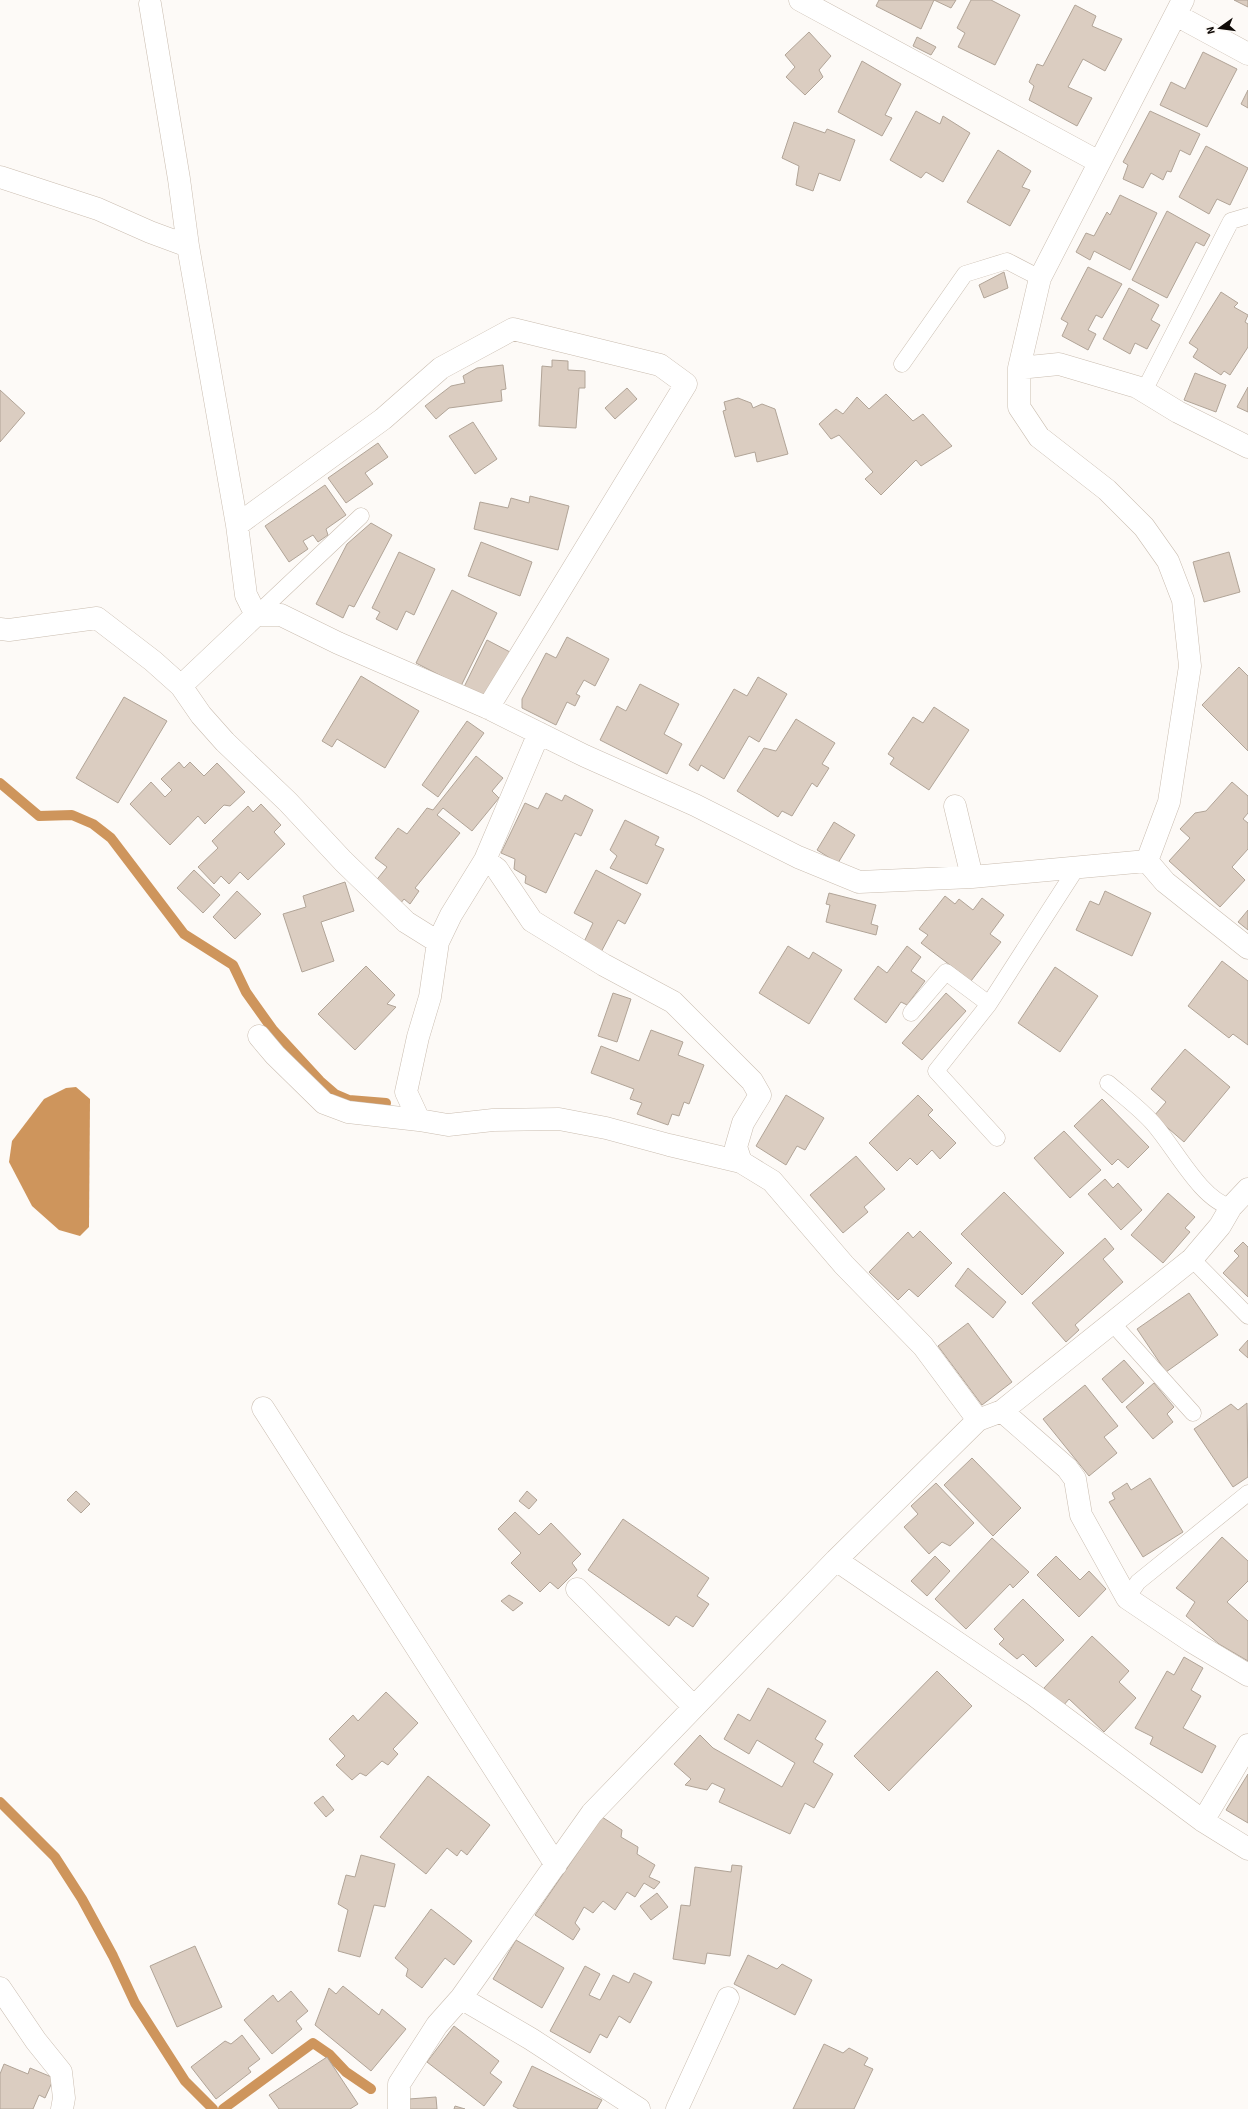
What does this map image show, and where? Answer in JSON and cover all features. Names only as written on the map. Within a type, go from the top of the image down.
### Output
[{"type":"street","points":[[800,0],[1099,162]]},
{"type":"street","points":[[150,4],[179,179],[188,246],[237,525],[246,595],[256,614]]},
{"type":"street","points":[[1147,861],[1169,802],[1190,666],[1183,600],[1168,561],[1144,527],[1107,490],[1039,437],[1019,407],[1019,368],[1040,278],[1180,8],[1248,54]]},
{"type":"street","points":[[0,177],[98,209],[150,232],[188,246]]},
{"type":"street","points":[[237,525],[383,420],[441,368],[513,329],[660,365],[686,384],[488,708]]},
{"type":"street","points":[[1019,368],[1059,364],[1144,391],[1178,412],[1248,447]]},
{"type":"street","points":[[181,686],[256,614],[281,615],[338,643],[488,708],[695,805],[798,857],[859,882],[972,877],[1076,869],[1147,861]]},
{"type":"street","points":[[0,629],[9,630],[97,618],[153,661],[181,686],[201,715],[225,742],[288,802],[343,861],[406,922],[438,942]]},
{"type":"street","points":[[420,1120],[406,1092],[418,1037],[430,997],[438,942],[451,915],[485,860],[539,733]]},
{"type":"street","points":[[955,806],[972,877]]},
{"type":"street","points":[[485,860],[497,868],[532,921],[604,965],[673,1002],[752,1081],[760,1095],[743,1123],[736,1147],[741,1162]]},
{"type":"street","points":[[1147,861],[1165,882],[1248,948]]},
{"type":"street","points":[[259,1036],[275,1055],[324,1103],[348,1112],[420,1120],[448,1125],[493,1120],[559,1119],[606,1128],[741,1162],[772,1180],[844,1265],[923,1346],[978,1420]]},
{"type":"street","points":[[399,2109],[399,2084],[437,2025],[461,1998],[592,1813],[836,1560],[978,1420],[1002,1412],[1192,1259],[1220,1226],[1231,1207],[1248,1190]]},
{"type":"street","points":[[263,1408],[556,1865]]},
{"type":"street","points":[[1002,1412],[1067,1468],[1075,1479],[1080,1515],[1127,1598],[1191,1641],[1248,1675]]},
{"type":"street","points":[[836,1560],[1034,1695],[1202,1821],[1248,1850]]},
{"type":"street","points":[[577,1589],[694,1707]]},
{"type":"street","points":[[1202,1821],[1248,1745]]},
{"type":"street","points":[[0,1988],[36,2040],[61,2072],[64,2098],[62,2109]]},
{"type":"street","points":[[461,1998],[531,2039],[639,2109]]},
{"type":"street","points":[[677,2109],[728,1998]]},
{"type":"lane","points":[[1144,391],[1231,221],[1248,216]]},
{"type":"lane","points":[[902,364],[965,274],[1007,261],[1040,278]]},
{"type":"lane","points":[[256,614],[361,516]]},
{"type":"lane","points":[[997,1138],[936,1071],[989,1004],[1076,869]]},
{"type":"lane","points":[[911,1013],[946,972],[989,1004]]},
{"type":"lane","points":[[1108,1082],[1152,1122],[1192,1178],[1223,1205],[1231,1207]]},
{"type":"lane","points":[[1192,1259],[1248,1316]]},
{"type":"lane","points":[[1113,1324],[1192,1413]]},
{"type":"lane","points":[[1127,1598],[1138,1582],[1248,1494]]},
{"type":"shaded area","points":[[76,1087],[90,1099],[89,1227],[80,1236],[59,1230],[32,1206],[9,1162],[12,1141],[44,1099],[66,1088]]},
{"type":"building","points":[[879,0],[934,0],[921,29],[876,6]]},
{"type":"building","points":[[934,0],[956,0],[951,8]]},
{"type":"building","points":[[971,0],[991,0],[1020,15],[995,65],[958,47],[965,33],[957,28]]},
{"type":"building","points":[[1234,0],[1248,0],[1248,7]]},
{"type":"building","points":[[1075,5],[1096,16],[1092,26],[1122,39],[1105,71],[1083,59],[1068,87],[1092,98],[1077,126],[1029,100],[1034,86],[1029,82],[1037,64],[1043,66]]},
{"type":"building","points":[[809,32],[831,56],[819,70],[823,77],[805,95],[786,77],[795,67],[785,55]]},
{"type":"building","points":[[917,37],[936,47],[931,55],[913,46]]},
{"type":"building","points":[[1203,52],[1237,69],[1207,127],[1160,105],[1171,82],[1185,89]]},
{"type":"building","points":[[862,61],[901,84],[885,115],[892,118],[882,136],[838,112]]},
{"type":"building","points":[[1248,90],[1248,108],[1241,104]]},
{"type":"building","points":[[916,111],[940,124],[943,116],[970,133],[943,182],[926,172],[921,178],[890,160]]},
{"type":"building","points":[[1150,111],[1200,134],[1190,155],[1180,150],[1171,172],[1167,171],[1163,180],[1151,173],[1143,188],[1123,179],[1128,165],[1123,162]]},
{"type":"building","points":[[794,122],[825,133],[827,129],[855,140],[840,181],[819,173],[813,191],[796,185],[799,166],[782,158]]},
{"type":"building","points":[[1206,146],[1248,168],[1230,205],[1217,199],[1209,214],[1179,197]]},
{"type":"building","points":[[998,150],[1031,171],[1022,187],[1030,190],[1010,226],[967,202]]},
{"type":"building","points":[[1120,195],[1157,213],[1130,270],[1094,251],[1090,260],[1076,252],[1086,233],[1094,236],[1107,212],[1110,215]]},
{"type":"building","points":[[1167,211],[1210,235],[1204,246],[1196,242],[1167,298],[1132,280]]},
{"type":"building","points":[[1088,267],[1122,284],[1102,318],[1096,315],[1088,330],[1096,334],[1088,350],[1062,336],[1068,323],[1061,319]]},
{"type":"building","points":[[1004,272],[1008,288],[984,298],[979,285]]},
{"type":"building","points":[[1129,288],[1159,305],[1151,320],[1160,325],[1147,349],[1135,343],[1130,354],[1103,339]]},
{"type":"building","points":[[1221,292],[1238,303],[1234,307],[1248,315],[1245,322],[1248,324],[1248,347],[1230,375],[1224,371],[1221,375],[1193,357],[1198,349],[1189,343]]},
{"type":"building","points":[[552,360],[568,361],[568,370],[585,371],[585,388],[579,388],[576,428],[539,426],[542,366],[552,367]]},
{"type":"building","points":[[503,365],[506,389],[501,390],[502,401],[449,408],[436,419],[425,406],[451,386],[465,383],[463,376],[477,368]]},
{"type":"building","points":[[1195,373],[1226,385],[1216,412],[1184,400]]},
{"type":"building","points":[[1248,387],[1248,412],[1237,407]]},
{"type":"building","points":[[627,388],[637,399],[615,419],[605,408]]},
{"type":"building","points":[[0,390],[25,413],[0,442]]},
{"type":"building","points":[[886,394],[913,421],[923,414],[952,446],[921,466],[916,460],[881,495],[865,479],[873,472],[839,435],[831,439],[819,424],[836,409],[843,414],[857,397],[869,409]]},
{"type":"building","points":[[738,398],[751,403],[753,408],[762,404],[775,409],[788,454],[757,462],[755,452],[735,457],[723,411],[726,410],[724,402]]},
{"type":"building","points":[[473,422],[497,459],[475,474],[449,436]]},
{"type":"building","points":[[378,443],[388,457],[365,473],[373,484],[346,503],[328,478]]},
{"type":"building","points":[[325,485],[346,515],[326,529],[328,535],[318,542],[313,535],[303,541],[308,549],[289,562],[265,526]]},
{"type":"building","points":[[530,496],[569,506],[558,550],[474,529],[480,502],[508,508],[511,498],[529,503]]},
{"type":"building","points":[[371,523],[392,535],[354,607],[349,605],[343,618],[316,604],[347,544]]},
{"type":"building","points":[[481,542],[532,562],[520,596],[468,576]]},
{"type":"building","points":[[399,552],[435,569],[414,615],[406,611],[397,630],[376,619],[380,612],[372,608]]},
{"type":"building","points":[[1229,552],[1240,592],[1204,602],[1193,562]]},
{"type":"building","points":[[452,590],[497,613],[461,686],[416,663]]},
{"type":"building","points":[[567,637],[609,659],[595,686],[584,680],[576,694],[580,696],[575,706],[567,702],[556,725],[522,708],[522,699],[546,653],[556,658]]},
{"type":"building","points":[[487,640],[510,652],[487,699],[464,687]]},
{"type":"building","points":[[1239,667],[1248,676],[1248,751],[1202,705]]},
{"type":"building","points":[[361,676],[419,711],[385,768],[337,739],[332,747],[322,741]]},
{"type":"building","points":[[758,677],[787,694],[759,742],[749,736],[724,779],[701,765],[698,771],[689,765],[734,689],[747,696]]},
{"type":"building","points":[[640,684],[679,704],[664,734],[682,744],[667,774],[600,740],[617,706],[626,711]]},
{"type":"building","points":[[124,697],[167,721],[118,803],[76,778]]},
{"type":"building","points":[[934,707],[969,730],[929,790],[890,764],[894,758],[888,754],[913,717],[923,723]]},
{"type":"building","points":[[796,719],[835,743],[822,764],[829,768],[817,787],[812,783],[792,816],[782,811],[778,817],[737,791],[764,748],[776,751]]},
{"type":"building","points":[[467,721],[484,733],[438,797],[422,785]]},
{"type":"building","points":[[476,756],[503,778],[492,791],[499,798],[472,831],[443,808],[437,815],[460,833],[415,888],[419,891],[410,904],[404,899],[400,904],[374,883],[387,867],[375,858],[398,828],[407,834],[427,808],[433,810]]},
{"type":"building","points":[[179,762],[184,768],[190,762],[204,776],[217,763],[245,792],[230,806],[224,805],[205,824],[198,816],[170,845],[130,804],[151,782],[165,797],[172,790],[161,779]]},
{"type":"building","points":[[1232,782],[1248,796],[1248,813],[1243,819],[1248,823],[1248,849],[1232,867],[1245,880],[1220,907],[1169,861],[1190,838],[1180,829],[1195,813],[1206,811]]},
{"type":"building","points":[[546,793],[562,801],[565,795],[593,810],[581,836],[575,833],[546,893],[525,883],[526,876],[514,869],[515,859],[501,853],[525,803],[538,809]]},
{"type":"building","points":[[261,804],[281,825],[274,832],[285,844],[248,880],[240,872],[229,884],[221,876],[214,884],[198,867],[218,848],[212,841],[248,806],[253,812]]},
{"type":"building","points":[[625,820],[659,837],[655,845],[664,849],[647,884],[610,868],[617,856],[610,850]]},
{"type":"building","points":[[834,822],[855,835],[838,863],[817,850]]},
{"type":"building","points":[[194,870],[220,895],[203,913],[177,888]]},
{"type":"building","points":[[596,870],[641,894],[625,924],[618,920],[600,954],[583,944],[593,923],[574,913]]},
{"type":"building","points":[[345,882],[354,911],[321,922],[334,961],[302,972],[283,914],[306,907],[303,896]]},
{"type":"building","points":[[237,891],[261,914],[235,939],[213,917]]},
{"type":"building","points":[[1105,891],[1151,913],[1132,956],[1076,930],[1090,901],[1099,905]]},
{"type":"building","points":[[829,893],[876,905],[871,924],[878,926],[876,935],[826,922],[830,905],[826,904]]},
{"type":"building","points":[[945,896],[955,904],[959,899],[973,910],[982,898],[1004,915],[990,934],[1001,942],[971,981],[921,943],[928,935],[919,929]]},
{"type":"building","points":[[1248,910],[1248,930],[1238,922]]},
{"type":"building","points":[[788,946],[809,959],[813,952],[842,970],[809,1024],[759,993]]},
{"type":"building","points":[[907,946],[921,957],[911,971],[925,981],[907,1005],[901,1002],[886,1023],[854,999],[878,966],[887,973]]},
{"type":"building","points":[[1222,961],[1248,981],[1248,1045],[1233,1034],[1229,1038],[1188,1006]]},
{"type":"building","points":[[366,966],[395,995],[387,1004],[396,1007],[355,1050],[318,1014]]},
{"type":"building","points":[[1055,967],[1098,996],[1060,1052],[1018,1023]]},
{"type":"building","points":[[613,993],[631,999],[617,1042],[598,1036]]},
{"type":"building","points":[[946,993],[966,1011],[922,1060],[902,1043]]},
{"type":"building","points":[[651,1030],[683,1042],[678,1055],[704,1065],[689,1104],[684,1102],[679,1116],[672,1114],[668,1125],[637,1114],[642,1103],[630,1099],[634,1089],[591,1073],[601,1046],[639,1061]]},
{"type":"building","points":[[1185,1049],[1230,1087],[1184,1142],[1154,1116],[1166,1102],[1151,1089]]},
{"type":"building","points":[[786,1095],[824,1118],[805,1150],[797,1146],[786,1165],[756,1146]]},
{"type":"building","points":[[918,1095],[933,1110],[928,1115],[956,1143],[940,1159],[932,1150],[917,1165],[910,1158],[897,1171],[869,1143]]},
{"type":"building","points":[[1102,1099],[1149,1147],[1128,1168],[1118,1159],[1112,1165],[1074,1126]]},
{"type":"building","points":[[1064,1131],[1101,1170],[1070,1198],[1034,1158]]},
{"type":"building","points":[[856,1156],[885,1189],[864,1207],[868,1212],[843,1233],[810,1195]]},
{"type":"building","points":[[1105,1179],[1113,1188],[1118,1183],[1142,1210],[1121,1230],[1088,1194]]},
{"type":"building","points":[[1004,1192],[1064,1253],[1022,1295],[961,1234]]},
{"type":"building","points":[[1168,1193],[1195,1217],[1185,1228],[1190,1232],[1163,1263],[1131,1235]]},
{"type":"building","points":[[920,1231],[952,1263],[918,1297],[909,1289],[898,1300],[869,1272],[908,1232],[913,1238]]},
{"type":"building","points":[[1105,1238],[1114,1249],[1103,1259],[1123,1282],[1075,1325],[1079,1330],[1066,1342],[1032,1303]]},
{"type":"building","points":[[1243,1242],[1248,1247],[1248,1297],[1223,1273],[1239,1256],[1234,1251]]},
{"type":"building","points":[[968,1268],[1006,1302],[993,1318],[955,1286]]},
{"type":"building","points":[[1189,1293],[1218,1335],[1166,1372],[1137,1329]]},
{"type":"building","points":[[968,1323],[1012,1382],[982,1405],[938,1346]]},
{"type":"building","points":[[1248,1340],[1248,1358],[1239,1350]]},
{"type":"building","points":[[1124,1360],[1144,1383],[1122,1403],[1102,1379]]},
{"type":"building","points":[[1154,1383],[1174,1407],[1167,1414],[1173,1422],[1153,1439],[1126,1407]]},
{"type":"building","points":[[1085,1385],[1118,1426],[1104,1437],[1117,1453],[1089,1476],[1043,1419]]},
{"type":"building","points":[[1247,1403],[1248,1477],[1233,1487],[1194,1429],[1231,1404],[1238,1410]]},
{"type":"building","points":[[972,1458],[1021,1508],[993,1536],[944,1485]]},
{"type":"building","points":[[1150,1478],[1183,1532],[1143,1557],[1109,1502],[1115,1499],[1112,1493],[1127,1483],[1131,1490]]},
{"type":"building","points":[[936,1483],[974,1523],[950,1546],[942,1542],[929,1554],[904,1527],[918,1514],[911,1506]]},
{"type":"building","points":[[76,1491],[90,1504],[81,1513],[67,1500]]},
{"type":"building","points":[[527,1491],[537,1500],[529,1509],[519,1501]]},
{"type":"building","points":[[515,1512],[539,1535],[551,1523],[581,1554],[572,1563],[577,1570],[558,1589],[550,1582],[540,1592],[511,1563],[521,1553],[498,1529]]},
{"type":"building","points":[[623,1519],[709,1578],[697,1596],[709,1604],[693,1627],[676,1616],[669,1626],[588,1570]]},
{"type":"building","points":[[1222,1537],[1248,1561],[1248,1581],[1227,1602],[1248,1621],[1248,1661],[1219,1644],[1186,1616],[1195,1602],[1176,1588]]},
{"type":"building","points":[[992,1538],[1029,1572],[1013,1588],[1010,1584],[966,1629],[935,1599]]},
{"type":"building","points":[[935,1556],[950,1571],[927,1596],[911,1581]]},
{"type":"building","points":[[1056,1556],[1080,1580],[1089,1571],[1106,1589],[1079,1617],[1037,1575]]},
{"type":"building","points":[[509,1595],[523,1603],[513,1611],[501,1601]]},
{"type":"building","points":[[1023,1599],[1064,1640],[1036,1667],[1023,1654],[1017,1659],[999,1644],[1004,1639],[994,1629]]},
{"type":"building","points":[[1092,1636],[1129,1671],[1119,1682],[1136,1698],[1104,1732],[1069,1699],[1063,1706],[1044,1688]]},
{"type":"building","points":[[1184,1657],[1203,1668],[1191,1690],[1201,1696],[1183,1728],[1216,1746],[1202,1773],[1150,1744],[1153,1737],[1135,1728],[1167,1671],[1174,1675]]},
{"type":"building","points":[[937,1671],[972,1706],[889,1791],[854,1756]]},
{"type":"building","points":[[768,1688],[826,1721],[815,1739],[823,1744],[813,1762],[833,1774],[814,1808],[805,1803],[790,1834],[719,1802],[725,1789],[712,1783],[707,1790],[685,1785],[691,1779],[674,1764],[700,1735],[713,1748],[782,1787],[795,1763],[757,1740],[749,1754],[724,1739],[738,1714],[750,1721]]},
{"type":"building","points":[[386,1692],[418,1723],[393,1749],[398,1754],[388,1765],[382,1761],[366,1776],[360,1773],[352,1780],[336,1765],[345,1756],[329,1739],[353,1715],[358,1721]]},
{"type":"building","points":[[1248,1774],[1248,1823],[1226,1810]]},
{"type":"building","points":[[428,1776],[490,1825],[467,1855],[461,1850],[457,1856],[447,1848],[426,1874],[380,1837]]},
{"type":"building","points":[[323,1796],[334,1810],[326,1817],[314,1803]]},
{"type":"building","points":[[602,1817],[622,1830],[621,1837],[638,1847],[637,1854],[655,1865],[649,1877],[660,1882],[654,1889],[644,1883],[635,1897],[627,1892],[615,1910],[603,1901],[593,1913],[584,1907],[575,1923],[580,1929],[573,1940],[535,1915]]},
{"type":"building","points":[[361,1855],[395,1864],[385,1907],[374,1905],[360,1957],[338,1951],[348,1910],[338,1904],[346,1875],[355,1877]]},
{"type":"building","points":[[732,1865],[742,1866],[730,1956],[707,1953],[705,1964],[673,1959],[681,1905],[690,1906],[695,1867],[731,1872]]},
{"type":"building","points":[[657,1893],[668,1907],[651,1920],[640,1906]]},
{"type":"building","points":[[431,1909],[472,1941],[454,1965],[445,1958],[422,1988],[406,1976],[408,1969],[395,1958]]},
{"type":"building","points":[[516,1940],[564,1968],[542,2008],[493,1979]]},
{"type":"building","points":[[195,1946],[222,2007],[177,2027],[150,1966]]},
{"type":"building","points":[[748,1955],[777,1969],[782,1964],[812,1980],[795,2015],[734,1984]]},
{"type":"building","points":[[585,1966],[600,1974],[589,1995],[600,2000],[613,1975],[629,1983],[634,1973],[652,1982],[630,2023],[619,2016],[607,2038],[600,2034],[590,2053],[550,2031]]},
{"type":"building","points":[[343,1986],[379,2015],[382,2009],[406,2029],[371,2071],[315,2025],[329,1988],[336,1994]]},
{"type":"building","points":[[291,1991],[308,2011],[296,2021],[302,2029],[272,2054],[244,2020],[273,1995],[278,2002]]},
{"type":"building","points":[[454,2026],[499,2061],[490,2073],[502,2082],[484,2106],[427,2062]]},
{"type":"building","points":[[242,2035],[260,2059],[248,2068],[251,2072],[216,2099],[191,2067],[225,2041],[231,2044]]},
{"type":"building","points":[[824,2044],[843,2053],[849,2048],[868,2058],[864,2065],[873,2069],[854,2109],[793,2109]]},
{"type":"building","points":[[327,2057],[358,2104],[350,2109],[279,2109],[269,2095]]},
{"type":"building","points":[[4,2064],[28,2074],[30,2068],[54,2078],[45,2098],[39,2095],[33,2109],[0,2109],[0,2074]]},
{"type":"building","points":[[532,2066],[602,2100],[597,2109],[519,2109],[513,2106]]},
{"type":"building","points":[[436,2097],[437,2109],[409,2109],[409,2099]]},
{"type":"building","points":[[455,2106],[465,2109],[454,2109]]},
{"type":"waterway","points":[[0,783],[39,816],[72,815],[93,824],[111,838],[184,934],[233,965],[246,992],[273,1030],[320,1081],[335,1094],[349,1100],[386,1103]]},
{"type":"waterway","points":[[0,1802],[55,1857],[82,1899],[113,1956],[135,2003],[185,2081],[213,2109]]},
{"type":"waterway","points":[[223,2109],[313,2043],[329,2054],[346,2072],[371,2089]]}]
